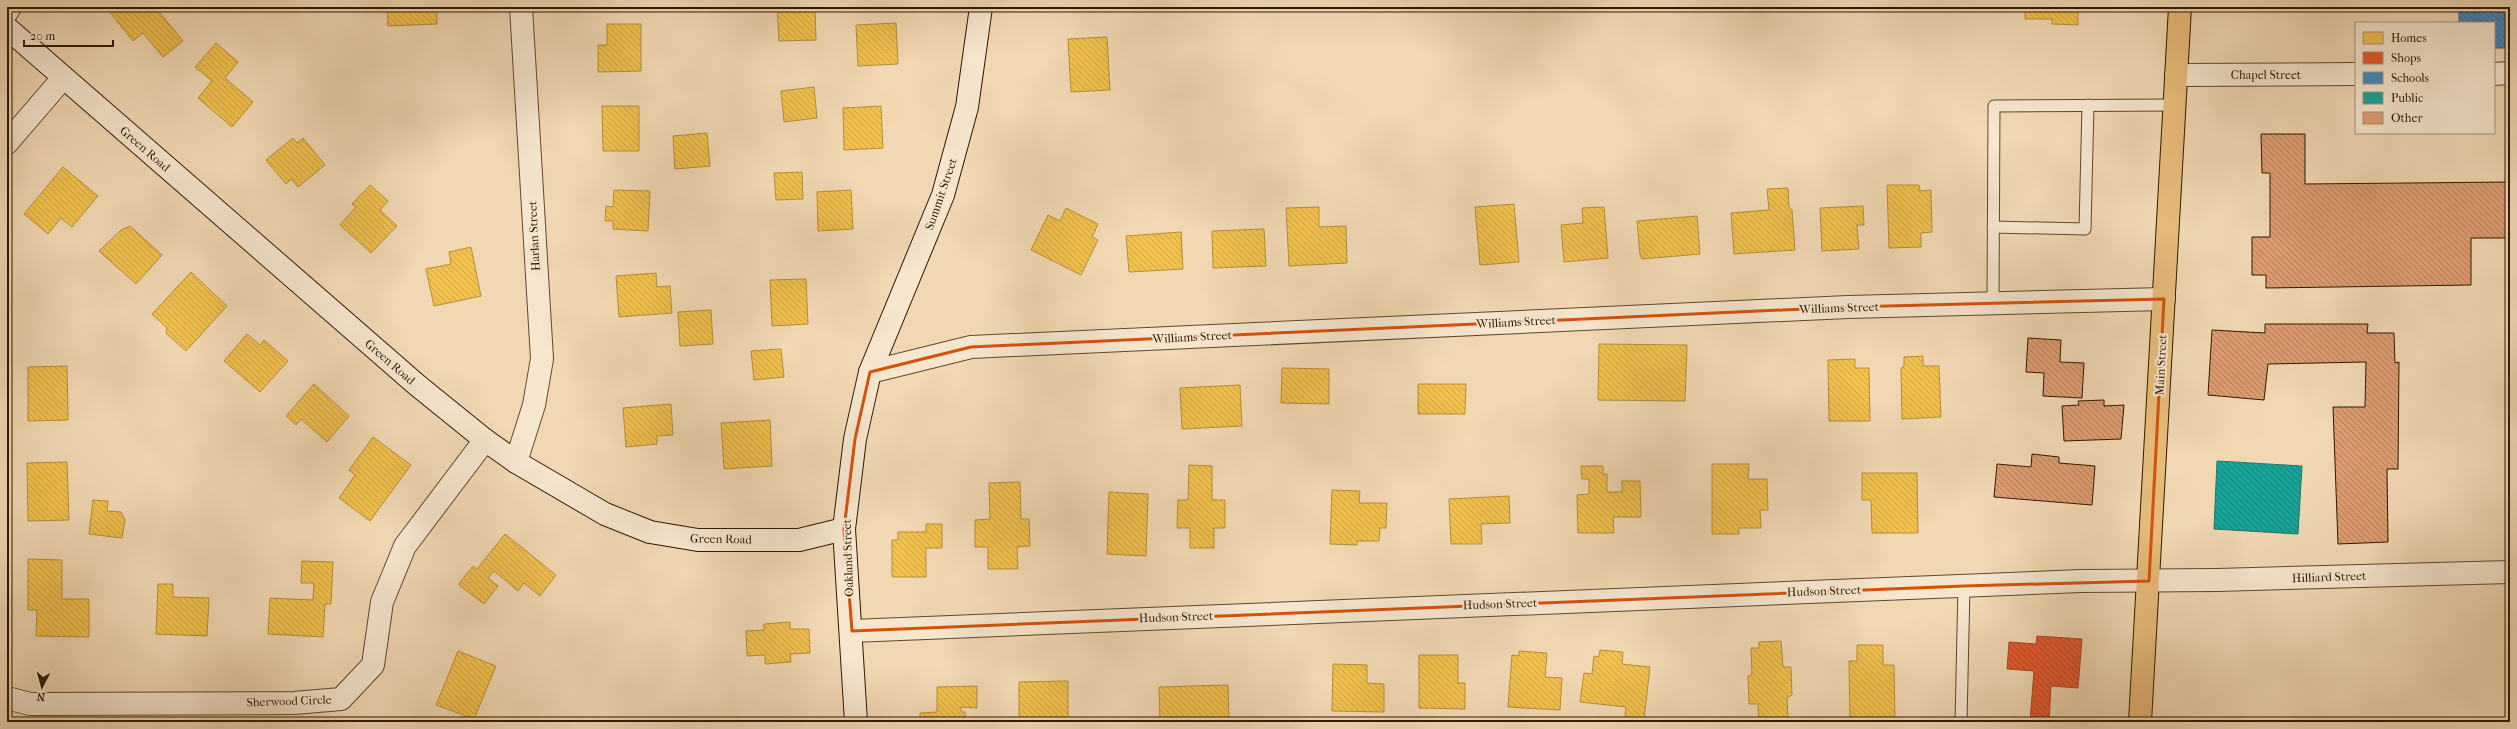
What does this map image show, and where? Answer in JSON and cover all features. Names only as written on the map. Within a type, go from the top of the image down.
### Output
[{"type":"main road","name":"Main Street","points":[[2140,722],[2180,7]]},
{"type":"street","points":[[7,12],[10,7]]},
{"type":"street","name":"Harlan Street","points":[[516,462],[534,405],[542,359],[521,7]]},
{"type":"street","name":"Summit Street","points":[[870,372],[943,195],[967,107],[981,7]]},
{"type":"street","name":"Green Road","points":[[7,28],[417,384],[485,440],[516,462],[605,514],[650,532],[698,540],[799,540],[844,530]]},
{"type":"street","name":"Chapel Street","points":[[2176,75],[2355,74]]},
{"type":"street","points":[[2495,74],[2510,74]]},
{"type":"street","points":[[7,143],[63,78]]},
{"type":"street","name":"Williams Street","points":[[870,372],[971,347],[1848,307],[2164,299]]},
{"type":"street","name":"Oakland Street","points":[[856,722],[852,631],[844,530],[855,439],[870,372]]},
{"type":"street","name":"Sherwood Circle","points":[[7,698],[30,704],[294,703],[341,698],[373,665],[382,602],[405,546],[485,440]]},
{"type":"street","name":"Hilliard Street","points":[[2149,581],[2510,572]]},
{"type":"street","name":"Hudson Street","points":[[852,631],[1964,586],[2149,581]]},
{"type":"lane","points":[[1993,227],[2085,229],[2088,105]]},
{"type":"lane","points":[[1993,303],[1994,106],[2175,106]]},
{"type":"lane","points":[[1961,722],[1964,586]]},
{"type":"highlighted area","points":[[2164,299],[2149,581],[1964,586],[852,631],[844,529],[855,439],[870,372],[971,347],[1848,307]]},
{"type":"building: Homes","points":[[111,7],[155,7],[183,41],[163,57],[143,33],[133,41],[108,10]]},
{"type":"building: Homes","points":[[387,7],[437,7],[437,24],[388,26]]},
{"type":"building: Homes","points":[[777,7],[815,7],[816,40],[779,41]]},
{"type":"building: Homes","points":[[2025,7],[2116,7],[2078,8],[2078,25],[2052,24],[2052,19],[2025,19]]},
{"type":"building: Homes","points":[[896,23],[898,64],[858,66],[856,25]]},
{"type":"building: Homes","points":[[607,24],[641,24],[641,71],[598,72],[598,45],[607,45]]},
{"type":"building: Homes","points":[[1107,37],[1110,90],[1071,92],[1068,39]]},
{"type":"building: Homes","points":[[216,43],[238,62],[225,78],[253,102],[232,127],[198,98],[212,81],[195,67]]},
{"type":"building: Homes","points":[[814,87],[817,118],[784,122],[781,91]]},
{"type":"building: Homes","points":[[602,106],[639,106],[639,151],[603,151]]},
{"type":"building: Homes","points":[[881,106],[883,148],[844,150],[843,108]]},
{"type":"building: Homes","points":[[707,133],[710,166],[675,169],[673,136]]},
{"type":"building: Homes","points":[[293,138],[297,143],[303,138],[325,165],[298,187],[291,179],[286,184],[266,160]]},
{"type":"building: Homes","points":[[63,167],[98,196],[72,227],[61,218],[48,234],[24,214]]},
{"type":"building: Homes","points":[[802,172],[803,199],[776,200],[774,173]]},
{"type":"building: Homes","points":[[370,185],[388,201],[380,210],[397,226],[371,253],[340,225],[356,207],[352,204]]},
{"type":"building: Homes","points":[[1887,185],[1919,185],[1920,191],[1931,190],[1932,232],[1921,233],[1921,247],[1889,248]]},
{"type":"building: Homes","points":[[1788,188],[1789,207],[1792,210],[1795,250],[1734,254],[1731,213],[1769,210],[1767,189]]},
{"type":"building: Homes","points":[[614,190],[650,191],[648,231],[613,229],[613,221],[605,221],[606,206],[613,207]]},
{"type":"building: Homes","points":[[851,190],[853,229],[818,231],[817,192]]},
{"type":"building: Homes","points":[[1514,204],[1519,262],[1480,265],[1475,207]]},
{"type":"building: Homes","points":[[1863,206],[1864,225],[1857,225],[1859,249],[1822,251],[1820,208]]},
{"type":"building: Homes","points":[[1319,207],[1319,227],[1346,226],[1347,263],[1289,266],[1286,208]]},
{"type":"building: Homes","points":[[1604,207],[1608,258],[1564,262],[1561,225],[1583,223],[1582,208]]},
{"type":"building: Homes","points":[[1066,208],[1098,224],[1092,237],[1098,240],[1081,275],[1031,250],[1048,215],[1060,221]]},
{"type":"building: Homes","points":[[1697,216],[1700,254],[1642,259],[1640,255],[1637,221]]},
{"type":"building: Homes","points":[[130,226],[162,255],[136,284],[99,251],[121,230]]},
{"type":"building: Homes","points":[[1264,229],[1266,266],[1213,268],[1212,231]]},
{"type":"building: Homes","points":[[1181,232],[1183,269],[1129,272],[1126,236]]},
{"type":"building: Homes","points":[[471,247],[481,296],[434,306],[426,269],[451,264],[449,252]]},
{"type":"building: Homes","points":[[191,272],[227,306],[186,351],[166,333],[167,328],[152,314]]},
{"type":"building: Homes","points":[[656,273],[657,287],[670,286],[672,313],[619,317],[616,276]]},
{"type":"building: Homes","points":[[806,279],[808,324],[772,326],[770,280]]},
{"type":"building: Homes","points":[[711,310],[713,344],[680,346],[678,312]]},
{"type":"building: Homes","points":[[247,334],[260,345],[264,340],[288,361],[260,392],[224,361]]},
{"type":"building: Homes","points":[[1599,344],[1687,345],[1685,401],[1598,400]]},
{"type":"building: Homes","points":[[781,349],[784,377],[754,380],[751,351]]},
{"type":"building: Homes","points":[[1923,356],[1923,366],[1939,366],[1941,417],[1902,419],[1901,368],[1904,366],[1904,357]]},
{"type":"building: Homes","points":[[1855,359],[1855,368],[1869,368],[1870,421],[1829,421],[1828,360]]},
{"type":"building: Homes","points":[[67,366],[68,420],[28,421],[28,367]]},
{"type":"building: Homes","points":[[1282,368],[1329,369],[1329,404],[1281,403]]},
{"type":"building: Homes","points":[[314,384],[349,416],[327,442],[301,419],[296,425],[286,416]]},
{"type":"building: Homes","points":[[1418,384],[1466,384],[1465,414],[1418,414]]},
{"type":"building: Homes","points":[[1240,385],[1242,426],[1182,429],[1180,388]]},
{"type":"building: Homes","points":[[671,404],[673,435],[657,436],[657,444],[626,447],[623,408]]},
{"type":"building: Homes","points":[[770,420],[772,466],[724,469],[721,423]]},
{"type":"building: Homes","points":[[373,437],[411,465],[370,521],[339,498],[355,475],[349,470]]},
{"type":"building: Homes","points":[[67,462],[69,520],[28,521],[27,463]]},
{"type":"building: Homes","points":[[1712,464],[1749,464],[1748,479],[1767,479],[1768,510],[1760,510],[1761,528],[1739,528],[1739,534],[1712,534]]},
{"type":"building: Homes","points":[[1189,465],[1212,466],[1212,500],[1225,500],[1225,528],[1214,528],[1214,548],[1190,548],[1190,528],[1177,528],[1178,500],[1188,500]]},
{"type":"building: Homes","points":[[1581,466],[1603,466],[1603,474],[1607,474],[1607,492],[1622,492],[1622,481],[1640,481],[1641,517],[1613,517],[1614,533],[1578,533],[1577,495],[1589,494],[1589,479],[1582,479]]},
{"type":"building: Homes","points":[[1862,473],[1917,473],[1918,533],[1872,533],[1871,500],[1862,500]]},
{"type":"building: Homes","points":[[1020,482],[1021,519],[1029,519],[1030,546],[1017,547],[1018,569],[988,569],[988,547],[975,547],[975,520],[990,519],[989,483]]},
{"type":"building: Homes","points":[[1332,490],[1360,491],[1359,503],[1387,503],[1386,528],[1380,528],[1379,541],[1357,541],[1357,545],[1330,544]]},
{"type":"building: Homes","points":[[1109,492],[1148,494],[1146,556],[1107,554]]},
{"type":"building: Homes","points":[[1509,496],[1510,523],[1481,524],[1482,544],[1451,544],[1449,499]]},
{"type":"building: Homes","points":[[93,500],[108,501],[107,511],[121,512],[125,520],[122,538],[89,534]]},
{"type":"building: Homes","points":[[926,524],[942,524],[942,548],[926,548],[926,577],[892,577],[892,540],[898,540],[898,532],[926,532]]},
{"type":"building: Homes","points":[[505,534],[556,575],[540,596],[524,583],[518,591],[494,571],[488,578],[498,586],[484,604],[459,585],[473,566],[477,569]]},
{"type":"building: Homes","points":[[28,559],[62,560],[62,599],[89,599],[89,637],[36,636],[37,610],[28,610]]},
{"type":"building: Homes","points":[[302,561],[333,562],[331,604],[325,604],[323,637],[268,634],[270,598],[313,600],[314,583],[301,583]]},
{"type":"building: Homes","points":[[158,584],[173,584],[173,597],[209,598],[207,636],[156,634]]},
{"type":"building: Homes","points":[[790,622],[790,629],[809,629],[810,653],[790,654],[791,662],[765,664],[765,655],[747,656],[746,631],[764,630],[764,624]]},
{"type":"building: Homes","points":[[1781,641],[1783,667],[1791,667],[1792,695],[1787,698],[1788,722],[1759,722],[1758,704],[1749,704],[1748,676],[1752,674],[1751,648],[1759,648],[1759,642]]},
{"type":"building: Homes","points":[[1857,645],[1883,645],[1883,665],[1894,665],[1895,722],[1850,722],[1849,661],[1857,661]]},
{"type":"building: Homes","points":[[1600,650],[1623,652],[1622,664],[1650,667],[1644,719],[1625,717],[1626,707],[1580,702],[1584,673],[1592,674],[1594,656],[1599,657]]},
{"type":"building: Homes","points":[[458,651],[496,666],[474,719],[436,705]]},
{"type":"building: Homes","points":[[1519,651],[1547,653],[1545,677],[1562,678],[1560,710],[1508,707],[1512,655],[1519,656]]},
{"type":"building: Homes","points":[[1419,655],[1458,655],[1458,683],[1465,683],[1465,709],[1419,708]]},
{"type":"building: Homes","points":[[1333,664],[1367,665],[1367,683],[1384,684],[1384,712],[1332,711]]},
{"type":"building: Homes","points":[[1068,681],[1068,722],[1019,722],[1019,682]]},
{"type":"building: Homes","points":[[1228,685],[1229,722],[1160,722],[1159,687]]},
{"type":"building: Homes","points":[[977,686],[977,708],[961,707],[961,712],[965,712],[965,722],[920,722],[920,713],[937,712],[937,687]]},
{"type":"building: Shops","points":[[2037,636],[2082,639],[2078,688],[2051,686],[2049,722],[2030,722],[2034,671],[2007,669],[2009,642],[2036,644]]},
{"type":"building: Schools","points":[[2459,7],[2510,7],[2510,48],[2495,48],[2495,22],[2459,22]]},
{"type":"building: Public","points":[[2217,461],[2302,466],[2298,534],[2214,529]]},
{"type":"building: Other","points":[[2261,134],[2305,134],[2305,184],[2510,182],[2510,238],[2471,238],[2471,285],[2266,288],[2266,275],[2252,275],[2252,237],[2270,237],[2270,173],[2262,173]]},
{"type":"building: Other","points":[[2265,324],[2368,324],[2367,333],[2394,333],[2395,363],[2399,362],[2398,469],[2387,469],[2388,542],[2338,544],[2333,407],[2365,407],[2366,362],[2268,364],[2264,400],[2208,395],[2212,330],[2265,333]]},
{"type":"building: Other","points":[[2028,338],[2061,340],[2060,362],[2084,363],[2082,398],[2043,396],[2044,373],[2026,372]]},
{"type":"building: Other","points":[[2104,400],[2104,406],[2124,405],[2121,439],[2064,441],[2062,406],[2079,405],[2078,401]]},
{"type":"building: Other","points":[[2032,454],[2059,457],[2059,463],[2095,466],[2092,505],[1994,497],[1997,464],[2031,467]]}]
